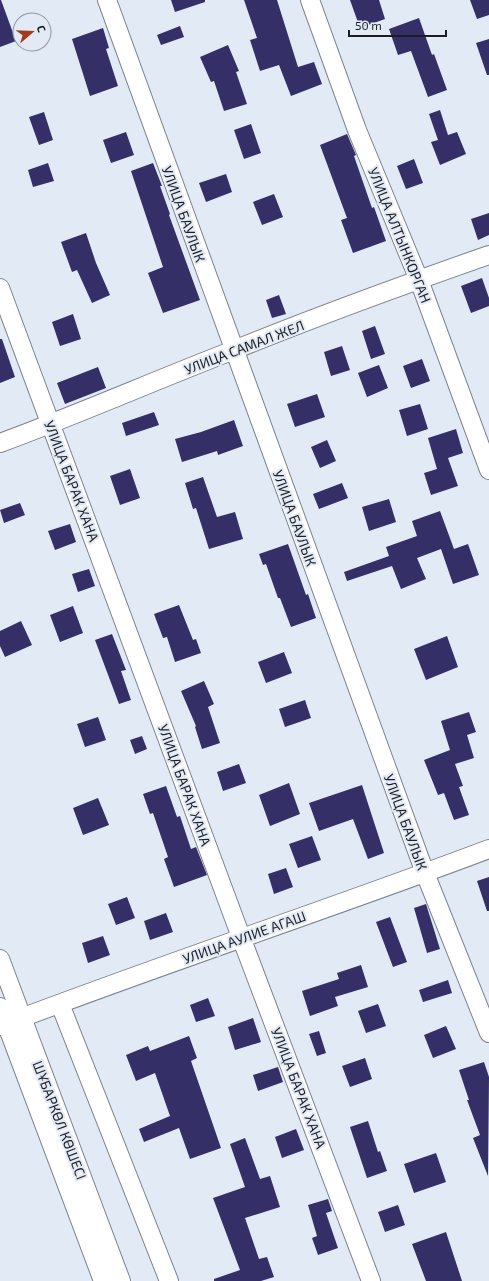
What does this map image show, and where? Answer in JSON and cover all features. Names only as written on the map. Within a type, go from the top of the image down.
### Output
[{"type":"street","name":"УЛИЦА БАУЛЫК","points":[[107,0],[233,350],[425,873],[489,1034]]},
{"type":"street","name":"УЛИЦА АЛТЫНКОРГАН","points":[[310,0],[357,130],[419,280],[489,470]]},
{"type":"street","name":"УЛИЦА САМАЛ ЖЕЛ","points":[[0,442],[51,424],[233,350],[489,255]]},
{"type":"street","name":"УЛИЦА БАРАК ХАНА","points":[[0,288],[241,937],[372,1281]]},
{"type":"street","name":"УЛИЦА АУЛИЕ АГАШ","points":[[7,1019],[60,1004],[241,937],[425,873],[489,849]]},
{"type":"street","name":"ШҰБАРКӨЛ КӨШЕСІ","points":[[0,959],[7,1019],[103,1281]]},
{"type":"street","points":[[60,1004],[169,1281]]},
{"type":"street","name":"ШҰБАРКӨЛ КӨШЕСІ","points":[[7,1019],[121,1281]]},
{"type":"building","points":[[1,0],[12,30],[12,42],[0,47]]},
{"type":"building","points":[[171,0],[205,0],[205,2],[175,12]]},
{"type":"building","points":[[244,0],[277,0],[298,67],[314,62],[322,84],[291,96],[279,65],[260,71],[250,40],[257,38]]},
{"type":"building","points":[[350,0],[379,0],[385,19],[360,28]]},
{"type":"building","points":[[470,0],[489,0],[489,15],[477,19]]},
{"type":"building","points":[[419,18],[432,55],[434,54],[447,90],[428,97],[411,51],[398,55],[389,29]]},
{"type":"building","points":[[180,26],[184,37],[161,45],[157,35]]},
{"type":"building","points":[[103,28],[109,48],[106,49],[118,86],[90,96],[72,39]]},
{"type":"building","points":[[489,39],[489,75],[487,75],[476,43]]},
{"type":"building","points":[[228,45],[239,71],[236,72],[247,104],[224,111],[214,81],[211,82],[200,57]]},
{"type":"building","points":[[440,110],[448,135],[457,132],[466,154],[440,165],[431,142],[438,140],[429,114]]},
{"type":"building","points":[[44,112],[53,140],[39,145],[29,117]]},
{"type":"building","points":[[251,124],[261,153],[244,159],[234,130]]},
{"type":"building","points":[[126,132],[134,155],[111,163],[103,140]]},
{"type":"building","points":[[347,134],[356,155],[354,156],[372,208],[374,207],[386,241],[353,253],[341,220],[347,218],[320,145]]},
{"type":"building","points":[[414,159],[423,183],[406,189],[397,166]]},
{"type":"building","points":[[48,163],[54,181],[33,187],[28,170]]},
{"type":"building","points":[[153,163],[162,186],[160,186],[170,214],[169,215],[200,300],[163,313],[148,273],[163,267],[131,171]]},
{"type":"building","points":[[226,174],[232,192],[206,202],[199,183]]},
{"type":"building","points":[[274,194],[283,217],[262,225],[253,202]]},
{"type":"building","points":[[489,213],[489,235],[478,240],[471,219]]},
{"type":"building","points":[[86,233],[96,263],[110,295],[92,303],[77,270],[72,272],[61,242]]},
{"type":"building","points":[[482,278],[489,298],[489,306],[471,313],[461,286]]},
{"type":"building","points":[[279,295],[286,314],[272,318],[266,300]]},
{"type":"building","points":[[73,314],[81,339],[60,346],[52,322]]},
{"type":"building","points":[[375,326],[385,354],[371,359],[362,331]]},
{"type":"building","points":[[0,339],[2,339],[15,377],[0,383]]},
{"type":"building","points":[[342,346],[350,370],[331,376],[324,352]]},
{"type":"building","points":[[422,359],[430,381],[411,388],[403,366]]},
{"type":"building","points":[[379,365],[388,388],[367,397],[358,373]]},
{"type":"building","points":[[98,367],[106,388],[65,404],[57,383]]},
{"type":"building","points":[[317,394],[325,417],[295,427],[287,404]]},
{"type":"building","points":[[420,404],[428,429],[407,436],[399,410]]},
{"type":"building","points":[[154,412],[159,425],[126,436],[122,423]]},
{"type":"building","points":[[234,420],[243,446],[218,455],[217,451],[182,462],[175,439],[201,432]]},
{"type":"building","points":[[456,429],[463,453],[448,458],[458,486],[431,495],[424,473],[437,469],[428,438]]},
{"type":"building","points":[[327,440],[336,461],[320,468],[311,447]]},
{"type":"building","points":[[130,469],[140,498],[120,505],[110,476]]},
{"type":"building","points":[[203,477],[217,517],[235,512],[243,539],[209,549],[196,508],[193,509],[185,483]]},
{"type":"building","points":[[342,483],[348,498],[319,509],[313,494]]},
{"type":"building","points":[[389,499],[396,522],[369,531],[362,507]]},
{"type":"building","points":[[20,503],[25,515],[4,523],[0,510]]},
{"type":"building","points":[[440,511],[454,549],[468,544],[479,575],[453,584],[441,549],[417,558],[426,579],[401,589],[392,566],[347,581],[344,572],[389,556],[386,547],[417,536],[412,521]]},
{"type":"building","points":[[70,524],[76,542],[55,550],[48,531]]},
{"type":"building","points":[[288,544],[306,595],[308,594],[316,618],[291,627],[280,598],[278,598],[266,564],[263,565],[259,554]]},
{"type":"building","points":[[89,569],[95,586],[78,592],[72,574]]},
{"type":"building","points":[[179,605],[193,640],[196,639],[201,653],[175,662],[167,637],[163,638],[154,614]]},
{"type":"building","points":[[73,606],[83,633],[60,642],[50,615]]},
{"type":"building","points":[[21,621],[32,645],[5,657],[0,646],[0,631]]},
{"type":"building","points":[[112,634],[126,670],[121,671],[131,700],[119,704],[95,640]]},
{"type":"building","points":[[447,636],[458,667],[426,680],[414,649]]},
{"type":"building","points":[[284,652],[292,673],[266,683],[258,662]]},
{"type":"building","points":[[204,681],[214,704],[208,707],[220,743],[202,749],[195,727],[196,726],[181,691]]},
{"type":"building","points":[[305,700],[311,718],[285,727],[279,709]]},
{"type":"building","points":[[469,712],[476,732],[467,735],[474,758],[455,764],[463,786],[459,787],[469,815],[454,820],[444,793],[438,795],[424,760],[450,750],[441,721]]},
{"type":"building","points":[[98,717],[106,740],[85,747],[77,724]]},
{"type":"building","points":[[142,736],[147,749],[135,754],[130,740]]},
{"type":"building","points":[[239,764],[246,783],[223,791],[217,772]]},
{"type":"building","points":[[289,783],[300,814],[270,826],[259,795]]},
{"type":"building","points":[[362,785],[384,853],[368,859],[353,819],[319,831],[309,803]]},
{"type":"building","points":[[166,786],[177,817],[180,816],[191,849],[196,847],[207,875],[174,887],[164,859],[168,857],[153,813],[150,814],[143,794]]},
{"type":"building","points":[[98,798],[109,825],[83,835],[73,808]]},
{"type":"building","points":[[312,836],[321,860],[298,868],[289,844]]},
{"type":"building","points":[[286,868],[293,887],[274,894],[268,874]]},
{"type":"building","points":[[489,877],[489,911],[487,911],[477,881]]},
{"type":"building","points":[[127,897],[135,918],[116,925],[108,904]]},
{"type":"building","points":[[426,904],[440,949],[427,953],[414,908]]},
{"type":"building","points":[[166,913],[173,932],[150,940],[144,921]]},
{"type":"building","points":[[390,917],[407,962],[393,967],[376,922]]},
{"type":"building","points":[[103,936],[110,955],[88,963],[82,943]]},
{"type":"building","points":[[361,965],[368,987],[335,997],[338,1006],[310,1016],[302,991],[339,979],[337,973]]},
{"type":"building","points":[[448,980],[452,993],[423,1002],[419,990]]},
{"type":"building","points":[[208,998],[215,1016],[196,1022],[190,1005]]},
{"type":"building","points":[[378,1004],[386,1026],[366,1033],[358,1011]]},
{"type":"building","points":[[253,1018],[261,1042],[235,1050],[228,1027]]},
{"type":"building","points":[[446,1026],[456,1049],[433,1058],[424,1035]]},
{"type":"building","points":[[319,1031],[326,1053],[317,1056],[309,1034]]},
{"type":"building","points":[[189,1036],[197,1058],[191,1061],[221,1148],[190,1159],[179,1128],[144,1142],[139,1129],[170,1116],[155,1073],[136,1081],[126,1055],[148,1046],[150,1051]]},
{"type":"building","points":[[365,1058],[372,1079],[350,1087],[342,1066]]},
{"type":"building","points":[[484,1062],[489,1077],[488,1176],[473,1138],[480,1135],[467,1100],[469,1100],[459,1070]]},
{"type":"building","points":[[278,1067],[283,1082],[258,1091],[253,1075]]},
{"type":"building","points":[[368,1121],[378,1152],[380,1151],[387,1171],[367,1178],[350,1127]]},
{"type":"building","points":[[296,1129],[304,1150],[282,1158],[275,1137]]},
{"type":"building","points":[[245,1138],[260,1179],[270,1176],[280,1207],[245,1218],[259,1259],[267,1257],[274,1277],[261,1281],[214,1281],[214,1279],[240,1270],[213,1198],[245,1187],[230,1144]]},
{"type":"building","points":[[436,1153],[446,1182],[414,1193],[404,1164]]},
{"type":"building","points":[[328,1199],[332,1211],[326,1213],[338,1248],[318,1255],[312,1238],[317,1236],[308,1205]]},
{"type":"building","points":[[398,1205],[405,1225],[385,1232],[378,1212]]},
{"type":"building","points":[[446,1232],[462,1281],[426,1281],[412,1244]]}]
